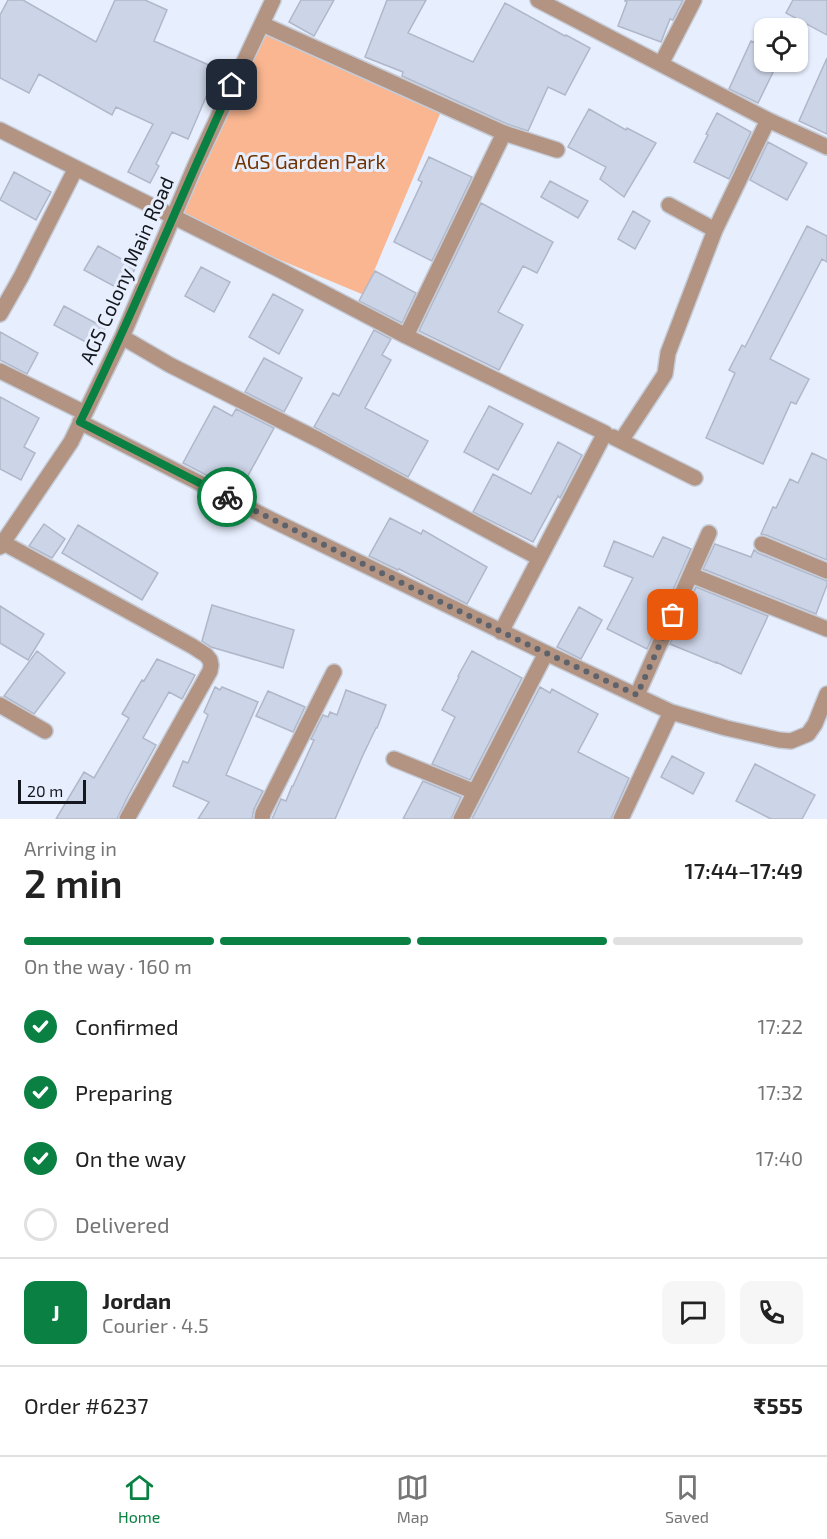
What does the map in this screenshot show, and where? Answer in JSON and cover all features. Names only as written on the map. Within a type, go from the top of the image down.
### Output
[{"type":"street","name":"AGS Colony Main Road","points":[[1,543],[71,441],[122,337],[195,166],[273,0]]},
{"type":"street","points":[[538,0],[768,120],[827,147]]},
{"type":"street","points":[[661,64],[694,0]]},
{"type":"street","points":[[262,24],[504,133],[557,150]]},
{"type":"street","points":[[621,441],[665,374],[668,353],[715,230],[768,120]]},
{"type":"street","points":[[0,130],[280,270],[406,336],[695,478]]},
{"type":"street","points":[[406,336],[504,133]]},
{"type":"street","points":[[0,314],[76,168]]},
{"type":"street","points":[[669,205],[715,230]]},
{"type":"street","points":[[122,337],[170,365],[319,440],[539,558]]},
{"type":"street","points":[[0,371],[272,520],[671,712],[726,728],[791,741],[808,734],[815,724],[827,694]]},
{"type":"street","points":[[501,632],[605,433]]},
{"type":"street","points":[[637,695],[710,533]]},
{"type":"street","points":[[1,543],[154,624],[206,655],[210,660],[210,671],[127,819]]},
{"type":"street","points":[[762,544],[827,571]]},
{"type":"street","points":[[691,575],[827,628]]},
{"type":"street","points":[[461,819],[546,653]]},
{"type":"street","points":[[262,819],[334,672]]},
{"type":"street","points":[[0,705],[45,731]]},
{"type":"street","points":[[621,819],[671,712]]},
{"type":"street","points":[[394,759],[475,792]]},
{"type":"green space","name":"AGS Garden Park","points":[[262,25],[442,109],[364,295],[175,216]]},
{"type":"building","points":[[8,0],[23,0],[96,42],[115,0],[145,0],[167,10],[154,41],[218,69],[188,139],[172,132],[156,164],[159,166],[150,183],[128,172],[153,124],[116,107],[112,115],[39,74],[29,93],[0,78],[0,15]]},
{"type":"building","points":[[301,0],[334,0],[314,36],[289,22]]},
{"type":"building","points":[[387,0],[426,0],[408,33],[473,62],[505,3],[590,48],[565,95],[548,87],[528,131],[507,124],[402,76],[403,72],[365,57]]},
{"type":"building","points":[[625,0],[683,0],[673,20],[670,19],[661,42],[618,26],[627,2]]},
{"type":"building","points":[[793,0],[827,0],[827,35],[808,25],[808,18],[795,18],[786,13]]},
{"type":"building","points":[[751,41],[754,42],[754,72],[773,72],[758,103],[729,89]]},
{"type":"building","points":[[827,58],[827,134],[799,121]]},
{"type":"building","points":[[589,109],[626,130],[627,128],[656,143],[624,197],[600,179],[606,167],[568,147]]},
{"type":"building","points":[[717,113],[751,132],[729,179],[694,162]]},
{"type":"building","points":[[768,142],[807,163],[787,200],[750,180]]},
{"type":"building","points":[[429,157],[472,177],[432,261],[394,242],[422,182],[418,180]]},
{"type":"building","points":[[14,172],[51,192],[36,220],[0,200]]},
{"type":"building","points":[[550,181],[588,201],[578,218],[541,197]]},
{"type":"building","points":[[481,203],[553,242],[537,273],[523,266],[498,312],[523,325],[499,370],[419,331]]},
{"type":"building","points":[[633,211],[650,221],[635,249],[618,239]]},
{"type":"building","points":[[807,226],[827,236],[827,262],[822,259],[770,359],[809,379],[796,404],[791,402],[763,464],[706,438],[735,373],[729,370],[742,345],[745,347]]},
{"type":"building","points":[[98,246],[136,267],[123,291],[84,270]]},
{"type":"building","points":[[201,267],[230,282],[214,312],[185,296]]},
{"type":"building","points":[[375,271],[416,293],[402,323],[359,301]]},
{"type":"building","points":[[273,294],[303,310],[279,354],[249,337]]},
{"type":"building","points":[[64,306],[105,328],[95,347],[54,325]]},
{"type":"building","points":[[374,330],[391,339],[382,355],[391,360],[365,408],[428,441],[408,477],[314,427],[333,393],[339,396]]},
{"type":"building","points":[[0,332],[38,353],[27,374],[0,360]]},
{"type":"building","points":[[264,358],[302,378],[284,412],[245,392]]},
{"type":"building","points":[[0,397],[39,418],[24,447],[35,453],[21,480],[0,469]]},
{"type":"building","points":[[214,406],[232,416],[236,409],[274,428],[239,492],[183,463]]},
{"type":"building","points":[[489,406],[523,424],[498,470],[464,452]]},
{"type":"building","points":[[558,442],[582,455],[560,498],[558,496],[533,542],[473,512],[493,474],[531,494]]},
{"type":"building","points":[[812,453],[827,460],[827,560],[761,534],[773,507],[776,508],[790,479],[798,483]]},
{"type":"building","points":[[390,518],[421,534],[423,530],[487,567],[467,604],[369,556]]},
{"type":"building","points":[[44,524],[65,539],[52,558],[29,546]]},
{"type":"building","points":[[78,525],[158,573],[142,600],[62,553]]},
{"type":"building","points":[[663,537],[691,549],[647,649],[607,629],[633,578],[604,566],[614,541],[653,557]]},
{"type":"building","points":[[715,544],[751,557],[754,550],[827,581],[816,614],[703,569]]},
{"type":"building","points":[[696,587],[768,616],[741,674],[670,644]]},
{"type":"building","points":[[212,605],[294,630],[283,668],[211,647],[202,641]]},
{"type":"building","points":[[0,606],[44,634],[28,660],[0,643]]},
{"type":"building","points":[[579,607],[602,620],[581,659],[557,647]]},
{"type":"building","points":[[37,651],[65,673],[34,714],[4,696]]},
{"type":"building","points":[[472,651],[522,678],[470,780],[432,764],[455,717],[442,710]]},
{"type":"building","points":[[157,659],[195,675],[182,699],[169,692],[143,738],[156,745],[117,819],[56,819],[84,772],[94,778],[129,718],[122,714]]},
{"type":"building","points":[[215,687],[220,690],[222,687],[258,702],[226,775],[263,791],[252,819],[198,819],[209,802],[173,786],[183,761],[188,763],[208,715],[204,712]]},
{"type":"building","points":[[540,687],[550,693],[552,689],[598,714],[578,752],[629,778],[611,819],[472,819]]},
{"type":"building","points":[[346,690],[386,705],[335,819],[272,819],[281,799],[286,801],[323,715],[328,717],[330,712],[337,715]]},
{"type":"building","points":[[268,691],[305,707],[293,732],[256,716]]},
{"type":"building","points":[[672,756],[704,773],[693,794],[661,777]]},
{"type":"building","points":[[755,764],[815,795],[802,819],[771,819],[736,801]]},
{"type":"building","points":[[423,781],[461,797],[451,819],[403,819]]},
{"type":"way so far","points":[[227,497],[516,639],[637,695],[673,615]]},
{"type":"route","points":[[227,497],[80,422],[122,337],[232,85]]}]
